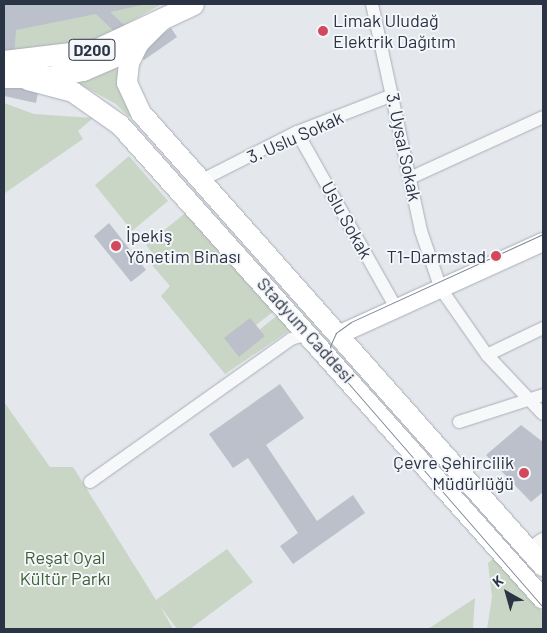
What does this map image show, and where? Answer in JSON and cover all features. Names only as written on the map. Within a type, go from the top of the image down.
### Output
[{"type":"highway","points":[[11,78],[83,70],[118,55],[172,10],[193,4]]},
{"type":"highway","name":"D200","points":[[4,61],[95,50],[172,10]]},
{"type":"main road","points":[[172,10],[138,43],[127,83],[141,113],[198,182],[338,335],[536,546],[543,566]]},
{"type":"main road","name":"Stadyum Caddesi","points":[[11,78],[73,92],[120,125],[543,599]]},
{"type":"main road","points":[[338,335],[543,242]]},
{"type":"street","name":"3. Uysal Sokak","points":[[372,4],[394,95],[421,231],[441,289],[487,355],[528,403],[543,414]]},
{"type":"street","name":"3. Uslu Sokak","points":[[198,182],[297,132],[394,95]]},
{"type":"street","points":[[410,178],[543,117]]},
{"type":"street","name":"Uslu Sokak","points":[[297,132],[396,308]]},
{"type":"street","points":[[487,355],[543,328]]},
{"type":"street","points":[[90,482],[291,339],[307,334]]},
{"type":"street","points":[[458,422],[528,403],[543,395]]},
{"type":"green space","points":[[4,4],[162,4],[106,35],[74,45],[4,51]]},
{"type":"green space","points":[[130,46],[132,114],[129,117],[116,104],[74,81]]},
{"type":"green space","points":[[4,103],[34,114],[93,118],[78,131],[83,139],[5,193]]},
{"type":"green space","points":[[129,156],[168,201],[132,231],[95,185]]},
{"type":"green space","points":[[189,210],[274,311],[256,325],[259,330],[279,314],[293,328],[225,374],[161,296],[170,286],[152,265],[158,260],[146,245]]},
{"type":"green space","name":"Reşat Oyal Kültür Parkı","points":[[4,402],[50,467],[73,467],[156,600],[227,549],[253,582],[190,629],[177,629],[160,606],[173,629],[4,629]]},
{"type":"green space","points":[[494,558],[543,613],[543,629],[487,629],[492,597],[488,563]]},
{"type":"green space","points":[[475,598],[473,628],[477,629],[428,629]]},
{"type":"building","points":[[4,4],[146,4],[110,12],[146,45],[171,28],[177,37],[144,60],[96,14],[16,30],[12,86],[38,92],[36,103],[4,96]]},
{"type":"building","name":"İpekiş Yönetim Binası","points":[[109,223],[146,270],[131,282],[94,236]]},
{"type":"building","points":[[250,318],[265,336],[239,357],[224,338]]},
{"type":"building","points":[[280,384],[304,418],[266,445],[317,521],[353,495],[365,513],[293,564],[280,546],[298,533],[248,458],[233,468],[209,434]]},
{"type":"building","name":"Çevre Şehircilik Müdürlüğü","points":[[521,425],[543,442],[543,492],[531,502],[486,455]]},
{"type":"tram line","points":[[543,234],[351,322],[336,333],[330,346],[336,369],[543,607]]},
{"type":"place","name":"Limak Uludağ Elektrik Dağıtım","points":[[323,31]]},
{"type":"place","name":"İpekiş Yönetim Binası","points":[[116,246]]},
{"type":"place","name":"T1-Darmstad","points":[[496,256]]},
{"type":"place","name":"Çevre Şehircilik Müdürlüğü","points":[[524,473]]}]
